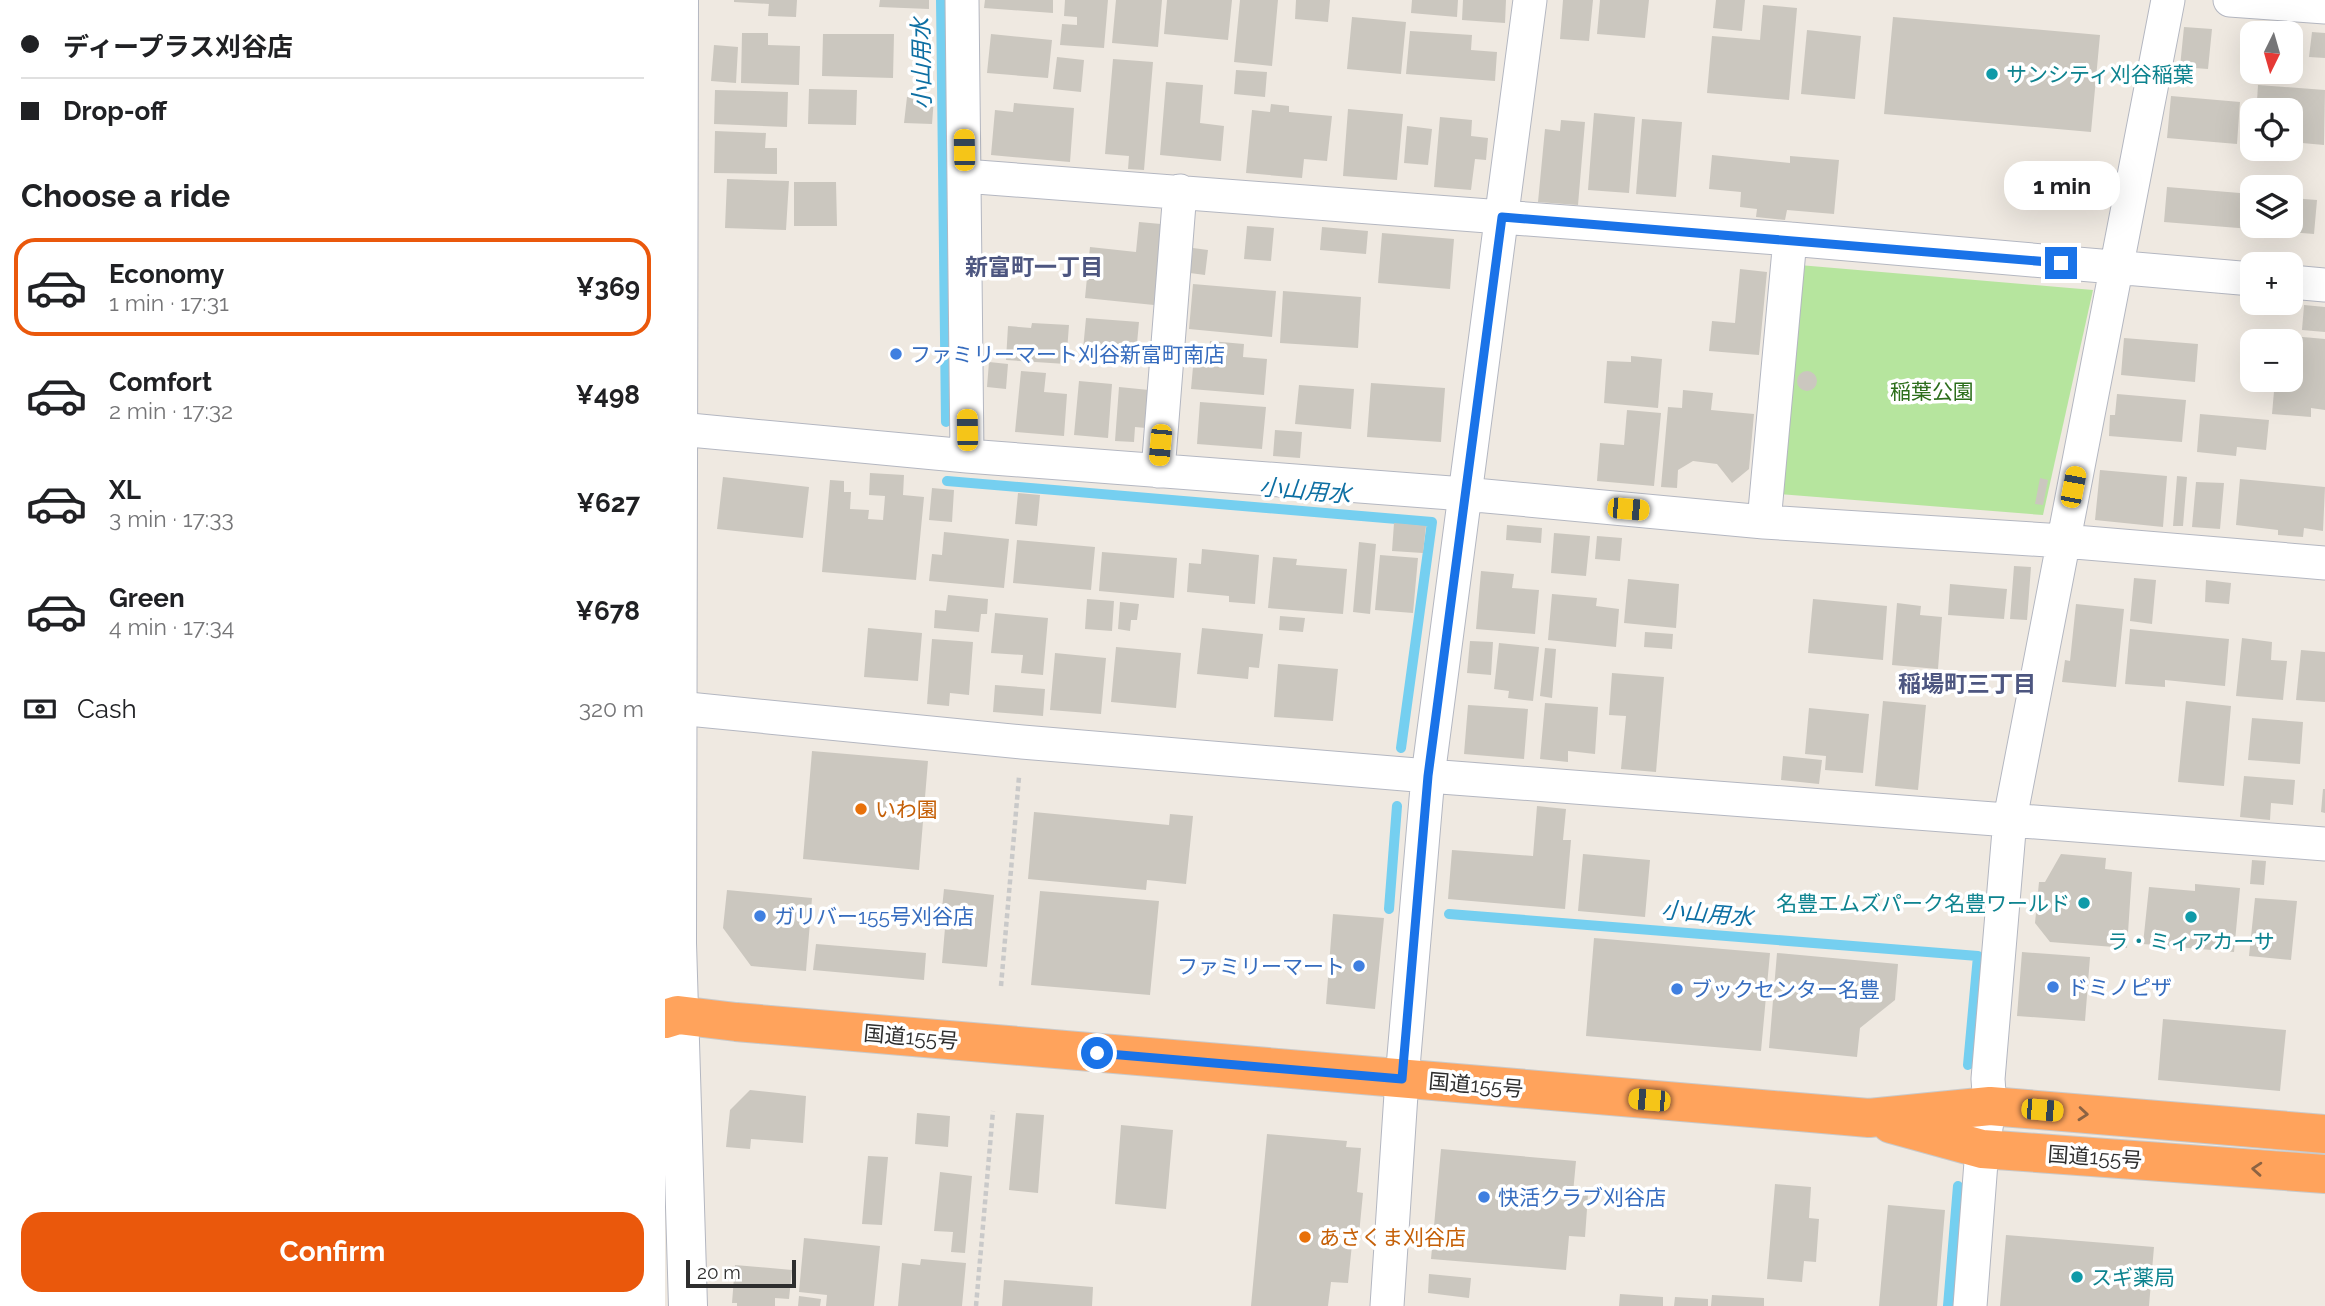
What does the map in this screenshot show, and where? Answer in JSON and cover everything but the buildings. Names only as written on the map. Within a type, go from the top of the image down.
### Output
[{"type":"highway","name":"国道155号","points":[[672,1017],[1869,1118],[1990,1106],[2325,1134]]},
{"type":"highway","name":"国道155号","points":[[1869,1118],[1982,1149],[2325,1174]]},
{"type":"main road","points":[[680,0],[673,109],[679,429],[678,708],[671,793],[672,1017],[688,1306]]},
{"type":"street","points":[[962,0],[967,456]]},
{"type":"street","points":[[1387,1306],[1402,1079],[1428,776],[1530,0]]},
{"type":"street","points":[[1970,1306],[1982,1149],[1990,1106],[1988,1079],[2010,820],[2168,0]]},
{"type":"street","points":[[2230,0],[2325,7]]},
{"type":"street","points":[[964,176],[1790,239],[2240,278]]},
{"type":"street","points":[[1158,471],[1180,191]]},
{"type":"street","points":[[1764,522],[1790,239]]},
{"type":"street","points":[[2303,283],[2325,285]]},
{"type":"street","points":[[679,429],[967,456],[1464,494],[1764,522],[2063,541],[2325,563]]},
{"type":"street","points":[[678,708],[1023,742],[1428,776],[2325,844]]},
{"type":"path","points":[[1001,986],[1023,742]]},
{"type":"path","points":[[976,1306],[993,1111]]},
{"type":"green space","name":"稲葉公園","points":[[1799,265],[2093,290],[2043,515],[1779,494]]},
{"type":"waterway","name":"小山用水","points":[[941,0],[946,422]]},
{"type":"waterway","name":"小山用水","points":[[947,481],[1432,522],[1401,748]]},
{"type":"waterway","name":"小山用水","points":[[1389,909],[1397,806]]},
{"type":"waterway","name":"小山用水","points":[[1449,914],[1978,956],[1968,1065]]},
{"type":"waterway","name":"小山用水","points":[[1948,1306],[1958,1186]]},
{"type":"place","name":"サンシティ刈谷稲葉","points":[[1992,74]]},
{"type":"place","name":"ファミリーマート刈谷新富町南店","points":[[896,354]]},
{"type":"place","name":"いわ園","points":[[861,809]]},
{"type":"place","name":"名豊エムズパーク名豊ワールド","points":[[2084,903]]},
{"type":"place","name":"ガリバー155号刈谷店","points":[[760,916]]},
{"type":"place","name":"ラ・ミィアカーサ","points":[[2191,917]]},
{"type":"place","name":"ファミリーマート","points":[[1359,966]]},
{"type":"place","name":"ドミノピザ","points":[[2053,987]]},
{"type":"place","name":"ブックセンター名豊","points":[[1677,989]]},
{"type":"place","name":"快活クラブ刈谷店","points":[[1484,1197]]},
{"type":"place","name":"あさくま刈谷店","points":[[1305,1237]]},
{"type":"place","name":"スギ薬局","points":[[2077,1277]]},
{"type":"district","name":"新富町一丁目","points":[[1034,266]]},
{"type":"district","name":"稲場町三丁目","points":[[1967,683]]},
{"type":"route","points":[[1097,1053],[1402,1079],[1428,776],[1502,217],[2061,263]]}]
